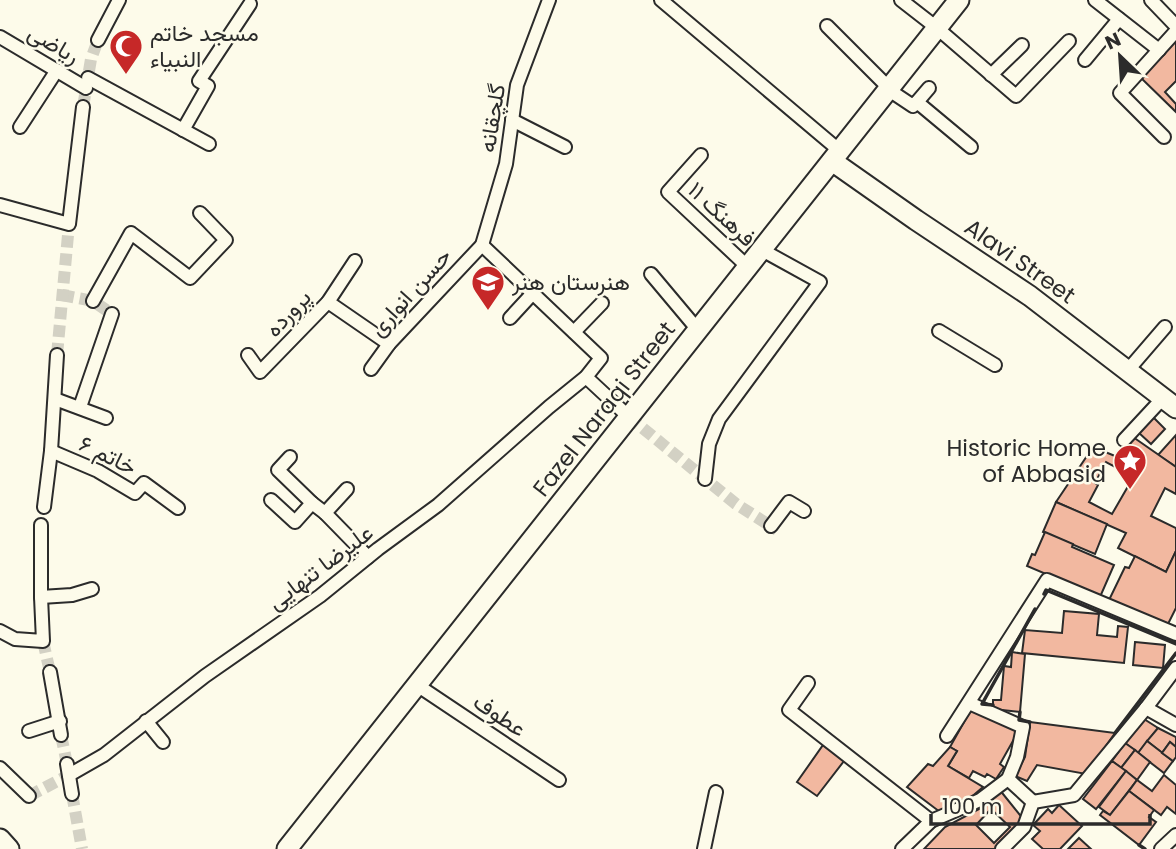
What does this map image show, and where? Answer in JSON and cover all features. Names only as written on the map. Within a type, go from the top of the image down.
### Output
[{"type":"main road","name":"Fazel Naraqi Street","points":[[287,849],[959,0]]},
{"type":"main road","name":"Alavi Street","points":[[836,156],[916,220],[1030,296],[1170,403]]},
{"type":"main road","points":[[0,839],[9,849]]},
{"type":"street","points":[[97,40],[119,0]]},
{"type":"street","name":"گلچقانه","points":[[482,246],[506,164],[517,85],[549,0]]},
{"type":"street","points":[[661,0],[836,156]]},
{"type":"street","points":[[901,0],[1016,96],[1069,41]]},
{"type":"street","points":[[1095,0],[1159,50]]},
{"type":"street","points":[[1151,0],[1176,28],[1120,93],[1164,137]]},
{"type":"street","points":[[183,130],[208,86],[199,80],[250,5]]},
{"type":"street","points":[[1085,60],[1119,19]]},
{"type":"street","points":[[827,26],[889,88],[913,106],[929,88]]},
{"type":"street","name":"ریاضی","points":[[0,37],[57,70],[209,144]]},
{"type":"street","points":[[992,75],[1022,44]]},
{"type":"street","points":[[20,127],[57,70]]},
{"type":"street","points":[[917,102],[971,147]]},
{"type":"street","points":[[0,205],[69,224],[83,107]]},
{"type":"street","points":[[512,120],[565,147]]},
{"type":"street","name":"فرهنگ ۱۱","points":[[701,155],[668,192],[748,267]]},
{"type":"street","points":[[93,301],[131,233],[190,278],[226,240],[200,213]]},
{"type":"street","points":[[482,246],[601,358],[586,377],[629,417]]},
{"type":"street","name":"حسن انواری","points":[[371,369],[389,344],[482,246]]},
{"type":"street","points":[[705,479],[709,444],[719,419],[820,282],[762,250]]},
{"type":"street","name":"پرورده","points":[[248,355],[260,372],[328,302],[355,261]]},
{"type":"street","points":[[651,274],[698,330]]},
{"type":"street","points":[[510,318],[533,293]]},
{"type":"street","points":[[328,302],[389,344]]},
{"type":"street","points":[[574,332],[602,303]]},
{"type":"street","points":[[80,407],[112,314]]},
{"type":"street","points":[[1128,370],[1165,327]]},
{"type":"street","points":[[939,331],[995,365]]},
{"type":"street","points":[[44,507],[51,451],[57,355]]},
{"type":"street","name":"علیرضا تنهایی","points":[[72,794],[68,770],[104,755],[205,676],[320,596],[439,505],[586,377]]},
{"type":"street","points":[[55,399],[106,418]]},
{"type":"street","points":[[1124,440],[1170,403]]},
{"type":"street","name":"خاتم ۶","points":[[51,451],[98,471],[135,493],[144,483],[178,508]]},
{"type":"street","points":[[290,457],[278,470],[325,513],[368,558]]},
{"type":"street","points":[[325,513],[347,489]]},
{"type":"street","points":[[271,500],[295,522],[312,503]]},
{"type":"street","points":[[771,526],[789,502],[804,511]]},
{"type":"street","points":[[0,631],[15,639],[43,641],[41,525]]},
{"type":"street","points":[[947,736],[1047,580],[1176,634]]},
{"type":"street","points":[[41,597],[61,597],[92,589]]},
{"type":"street","points":[[1033,802],[1074,795],[1176,668]]},
{"type":"street","points":[[29,731],[60,728],[50,672]]},
{"type":"street","points":[[808,684],[789,710],[931,821]]},
{"type":"street","name":"عطوف","points":[[417,685],[559,780]]},
{"type":"street","points":[[902,849],[931,821],[979,800],[1008,779],[1017,757],[1023,727],[968,703]]},
{"type":"street","points":[[1146,708],[1176,724]]},
{"type":"street","points":[[146,721],[163,743]]},
{"type":"street","points":[[0,768],[29,796]]},
{"type":"street","points":[[1008,779],[1033,802]]},
{"type":"street","points":[[704,849],[716,792]]},
{"type":"street","points":[[1002,849],[1024,827],[1033,802]]},
{"type":"street","points":[[1161,849],[1176,835]]},
{"type":"building","points":[[1176,38],[1176,81],[1165,92],[1176,104],[1176,112],[1139,76]]},
{"type":"building","points":[[1153,417],[1165,429],[1151,444],[1138,432]]},
{"type":"building","points":[[1176,435],[1176,467],[1158,455]]},
{"type":"building","points":[[1133,437],[1176,467],[1176,494],[1165,488],[1151,516],[1176,528],[1176,551],[1166,572],[1118,548],[1126,533],[1056,502],[1093,447],[1115,456]],"holes":[[[1124,461],[1138,469],[1112,514],[1089,502],[1106,462],[1119,469]]]},
{"type":"building","points":[[1056,502],[1107,524],[1095,554],[1043,532]]},
{"type":"building","points":[[1045,532],[1114,565],[1100,597],[1027,566]]},
{"type":"building","points":[[1176,551],[1176,608],[1166,628],[1109,600],[1125,567],[1129,568],[1135,556],[1166,572]]},
{"type":"building","points":[[1064,611],[1099,614],[1097,635],[1117,637],[1118,626],[1128,627],[1124,663],[1022,653],[1025,630],[1062,633]]},
{"type":"building","points":[[1135,642],[1165,645],[1163,668],[1133,665]]},
{"type":"building","points":[[1012,652],[1025,654],[1020,712],[993,709],[993,700],[1001,700],[1004,666],[1011,667]]},
{"type":"building","points":[[973,706],[1018,732],[1000,764],[1004,767],[996,779],[973,771],[969,778],[948,766],[957,751],[950,747]]},
{"type":"building","points":[[1144,719],[1158,728],[1138,753],[1125,743]]},
{"type":"building","points":[[1030,722],[1115,733],[1086,774],[1037,765],[1027,781],[1015,776],[1025,757]]},
{"type":"building","points":[[1158,728],[1176,737],[1176,747],[1170,742],[1162,753],[1147,741]]},
{"type":"building","points":[[1147,741],[1173,761],[1164,773],[1138,753]]},
{"type":"building","points":[[1170,742],[1176,747],[1173,761],[1162,753]]},
{"type":"building","points":[[1125,743],[1135,750],[1121,768],[1112,761]]},
{"type":"building","points":[[823,745],[844,761],[817,796],[797,782]]},
{"type":"building","points":[[950,747],[957,751],[948,766],[983,787],[961,806],[940,812],[907,787],[928,764],[933,766]]},
{"type":"building","points":[[1135,750],[1150,762],[1137,780],[1121,768]]},
{"type":"building","points":[[1112,761],[1126,771],[1096,809],[1083,799]]},
{"type":"building","points":[[1126,771],[1137,780],[1110,815],[1099,807]]},
{"type":"building","points":[[1164,775],[1176,785],[1176,814],[1167,807],[1161,815],[1129,791],[1137,780],[1152,791]]},
{"type":"building","points":[[999,789],[1024,820],[995,849],[924,849],[945,827],[994,801],[991,796]],"holes":[[[991,809],[1010,827],[994,843],[976,825]]]},
{"type":"building","points":[[1129,791],[1154,810],[1149,817],[1156,822],[1139,845],[1100,815],[1103,811],[1110,815]]},
{"type":"building","points":[[1059,805],[1082,826],[1060,849],[1043,849],[1032,839],[1040,831],[1033,825],[1048,809],[1052,813]]},
{"type":"building","points":[[1079,838],[1091,849],[1068,849]]},
{"type":"tunnel","points":[[83,107],[91,59],[98,40]]},
{"type":"tunnel","points":[[57,355],[69,224]]},
{"type":"tunnel","points":[[62,295],[93,301],[112,314]]},
{"type":"tunnel","points":[[629,417],[736,504],[777,530]]},
{"type":"tunnel","points":[[43,641],[50,672]]},
{"type":"tunnel","points":[[61,735],[67,764]]},
{"type":"tunnel","points":[[29,796],[69,775]]},
{"type":"tunnel","points":[[72,794],[82,849]]},
{"type":"wall","points":[[1044,594],[1046,590],[1176,644]]},
{"type":"wall","points":[[993,705],[982,704],[1035,609]]},
{"type":"wall","points":[[1115,733],[1176,653]]},
{"type":"wall","points":[[1020,712],[1019,720],[1030,722]]},
{"type":"wall","points":[[1139,845],[1145,849]]},
{"type":"place","name":"مسجد خاتم النبیاء","points":[[126,76]]},
{"type":"place","name":"هنرستان هنر","points":[[488,312]]},
{"type":"place","name":"Historic Home of Abbasid","points":[[1130,491]]}]
